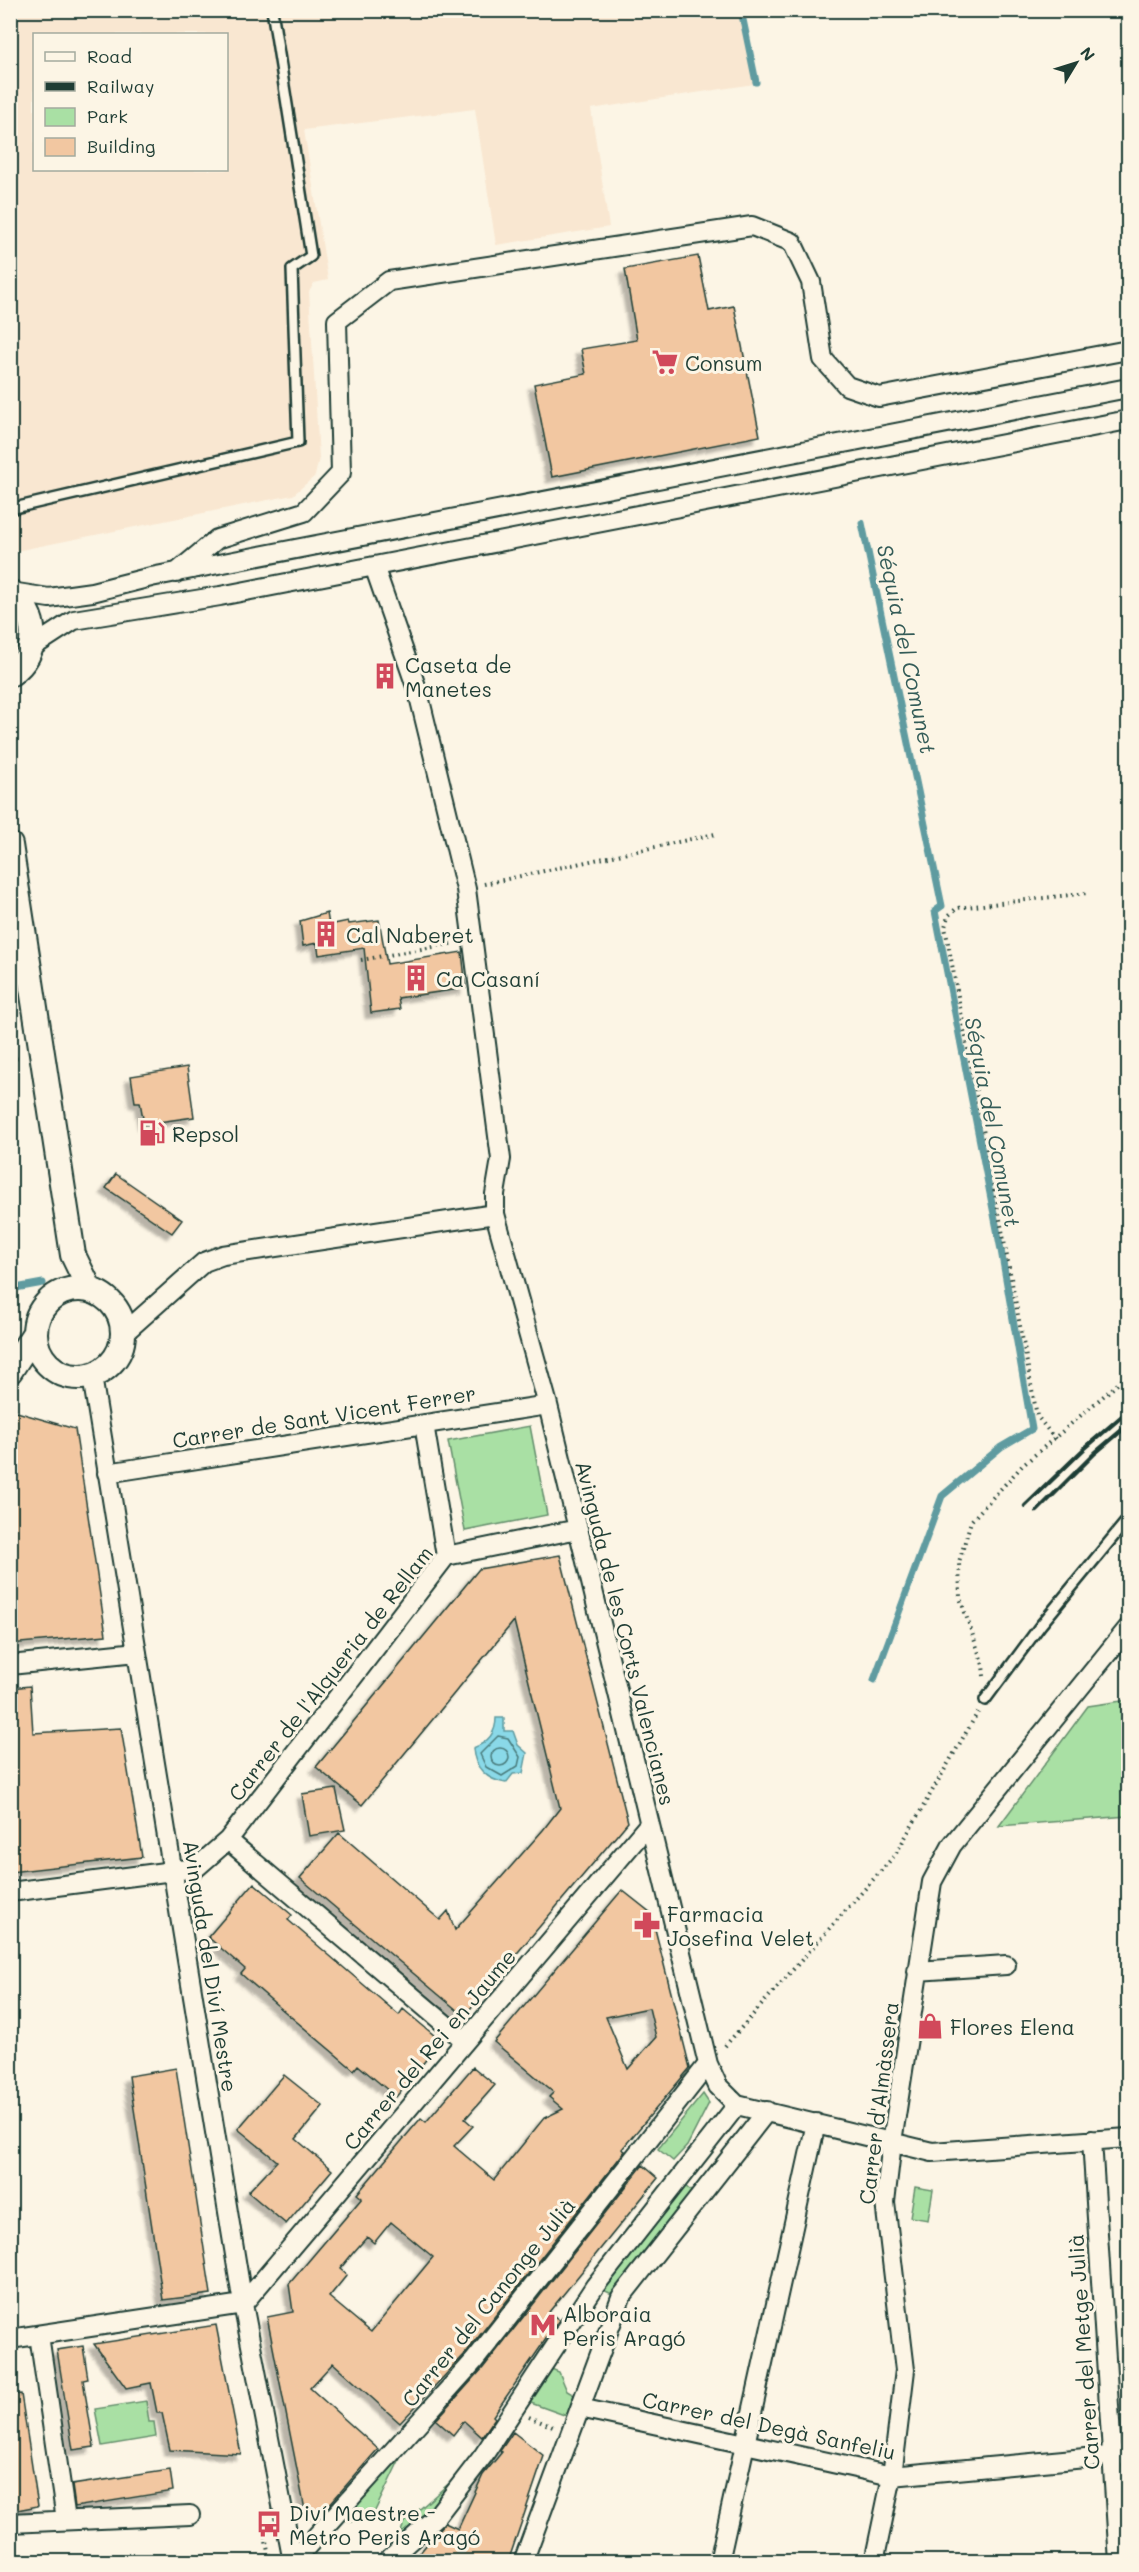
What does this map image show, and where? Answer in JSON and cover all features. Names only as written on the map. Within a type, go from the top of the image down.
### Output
[{"type":"street","points":[[176,573],[217,538],[304,512],[341,473],[337,321],[389,281],[752,226],[792,242],[811,282],[823,359],[847,386],[879,398],[1128,350]]},
{"type":"street","points":[[11,592],[49,598],[92,592],[176,573],[1128,388]]},
{"type":"street","points":[[31,648],[74,620],[220,596],[1128,420]]},
{"type":"street","name":"Avinguda de les Corts Valencianes","points":[[374,566],[418,692],[466,889],[501,1159],[495,1194],[495,1214],[548,1405],[708,2064],[718,2086],[737,2105]]},
{"type":"street","points":[[10,674],[22,664],[31,648],[33,627],[31,616],[20,599],[11,592]]},
{"type":"street","points":[[10,845],[73,1255],[90,1290]]},
{"type":"street","points":[[123,1334],[204,1262],[223,1255],[495,1214]]},
{"type":"street","points":[[58,1294],[73,1255]]},
{"type":"street","points":[[10,1372],[34,1334],[40,1310],[58,1294],[68,1290],[90,1290],[103,1296],[114,1306],[121,1319],[123,1334],[122,1345],[111,1364],[92,1376],[70,1377],[47,1364],[40,1356],[34,1334]]},
{"type":"street","points":[[10,1372],[47,1364]]},
{"type":"street","name":"Avinguda del Diví Mestre","points":[[92,1376],[243,2304],[293,2562]]},
{"type":"street","name":"Carrer de Sant Vicent Ferrer","points":[[107,1473],[548,1405]]},
{"type":"street","points":[[424,1424],[446,1556]]},
{"type":"street","name":"Carrer de l'Alqueria de Rellam","points":[[10,1892],[196,1868],[228,1840],[446,1556],[578,1529]]},
{"type":"street","name":"Carrer d'Almàssera","points":[[874,2562],[892,2476],[905,2370],[885,2202],[917,1971],[932,1882],[952,1845],[1128,1628]]},
{"type":"street","points":[[10,1665],[137,1652]]},
{"type":"street","name":"Carrer del Rei en Jaume","points":[[243,2304],[649,1824]]},
{"type":"street","points":[[228,1840],[465,2041]]},
{"type":"street","points":[[917,1971],[1006,1965]]},
{"type":"street","name":"Carrer del Canonge Julià","points":[[293,2562],[474,2361],[708,2064]]},
{"type":"street","points":[[386,2562],[436,2517],[513,2411],[595,2286],[737,2105],[932,2152],[1128,2138]]},
{"type":"street","points":[[524,2562],[621,2297],[767,2111]]},
{"type":"street","points":[[719,2562],[816,2123]]},
{"type":"street","name":"Carrer del Metge Julià","points":[[1092,2140],[1120,2455],[1119,2562]]},
{"type":"street","points":[[10,2339],[243,2304]]},
{"type":"street","points":[[39,2335],[66,2520]]},
{"type":"street","name":"Carrer del Degà Sanfeliu","points":[[580,2408],[892,2476],[1120,2455]]},
{"type":"street","points":[[10,2523],[190,2515]]},
{"type":"lane","points":[[10,509],[298,442],[292,269],[310,256],[272,10]]},
{"type":"lane","points":[[985,1700],[1040,1626],[1128,1519]]},
{"type":"path","points":[[466,889],[715,834]]},
{"type":"path","points":[[1054,1438],[1037,1416],[945,927],[948,916],[957,908],[1087,893]]},
{"type":"path","points":[[361,960],[447,946],[472,937]]},
{"type":"path","points":[[708,2064],[895,1854],[985,1700],[983,1665],[960,1598],[959,1562],[971,1521],[1023,1466],[1128,1375]]},
{"type":"path","points":[[513,2411],[571,2433]]},
{"type":"shaded area","points":[[11,11],[738,11],[754,84],[591,109],[609,227],[496,245],[475,109],[304,130],[328,280],[314,283],[309,292],[319,458],[315,476],[293,495],[11,552]]},
{"type":"green space","points":[[530,1426],[547,1515],[465,1531],[448,1441]]},
{"type":"green space","points":[[1128,1700],[1128,1816],[999,1826],[1088,1706]]},
{"type":"green space","points":[[703,2094],[709,2103],[687,2146],[673,2161],[658,2149]]},
{"type":"green space","points":[[684,2185],[692,2192],[612,2294],[601,2289]]},
{"type":"green space","points":[[915,2187],[933,2190],[928,2220],[910,2217]]},
{"type":"green space","points":[[544,2366],[559,2372],[567,2391],[576,2396],[567,2416],[528,2402]]},
{"type":"green space","points":[[146,2401],[149,2422],[154,2422],[156,2437],[102,2446],[95,2409]]},
{"type":"green space","points":[[408,2442],[374,2513],[351,2522],[339,2518]]},
{"type":"green space","points":[[454,2479],[446,2499],[397,2543],[404,2523]]},
{"type":"water","points":[[496,1718],[504,1718],[504,1731],[513,1731],[518,1745],[527,1753],[523,1773],[513,1774],[506,1783],[487,1776],[479,1767],[474,1755],[473,1748],[492,1733]]},
{"type":"building","name":"Consum","points":[[698,256],[709,311],[734,306],[760,436],[552,477],[534,384],[586,374],[581,349],[637,340],[625,269]]},
{"type":"building","points":[[327,913],[329,925],[348,921],[349,924],[379,920],[387,964],[462,952],[466,988],[398,998],[400,1009],[371,1013],[364,948],[319,955],[317,943],[303,946],[300,921]]},
{"type":"building","points":[[187,1067],[194,1117],[144,1124],[140,1102],[135,1102],[131,1076]]},
{"type":"building","points":[[116,1174],[182,1220],[172,1233],[106,1188]]},
{"type":"building","points":[[10,1410],[75,1429],[106,1635],[10,1644]]},
{"type":"building","points":[[560,1555],[628,1822],[464,2016],[300,1878],[339,1833],[440,1920],[448,1911],[455,1930],[543,1830],[560,1808],[514,1621],[362,1805],[316,1767],[479,1569]]},
{"type":"building","points":[[30,1686],[33,1733],[121,1728],[142,1857],[10,1872],[10,1688]]},
{"type":"building","points":[[336,1789],[345,1830],[309,1836],[302,1794]]},
{"type":"building","points":[[254,1883],[292,1915],[288,1920],[399,2015],[403,2009],[441,2041],[396,2097],[358,2065],[354,2070],[278,2006],[241,1974],[245,1969],[208,1937]]},
{"type":"building","points":[[622,1890],[651,1913],[690,2068],[622,2149],[625,2151],[465,2354],[400,2423],[333,2363],[310,2388],[378,2449],[321,2514],[305,2510],[267,2317],[293,2312],[289,2284],[362,2198],[357,2194],[421,2118],[426,2122],[473,2067],[495,2085],[465,2119],[473,2126],[454,2146],[494,2180],[544,2118],[563,2109],[549,2097],[554,2092],[494,2042]],"holes":[[[649,2008],[656,2037],[628,2069],[606,2017]],[[391,2222],[433,2257],[371,2332],[329,2297],[347,2275],[340,2269],[353,2253],[367,2237],[374,2243]]]},
{"type":"building","points":[[176,2068],[211,2294],[163,2300],[129,2076]]},
{"type":"building","points":[[284,2075],[323,2106],[296,2139],[332,2170],[286,2224],[248,2192],[277,2161],[238,2129]]},
{"type":"building","points":[[643,2165],[658,2178],[549,2312],[559,2320],[493,2416],[495,2418],[482,2437],[464,2421],[453,2435],[436,2420],[483,2368]]},
{"type":"building","points":[[216,2325],[241,2454],[170,2450],[162,2413],[157,2413],[151,2383],[126,2388],[94,2344]]},
{"type":"building","points":[[83,2346],[88,2379],[83,2380],[94,2447],[73,2450],[57,2350]]},
{"type":"building","points":[[21,2394],[38,2506],[17,2510],[10,2468],[10,2395]]},
{"type":"building","points":[[513,2432],[544,2456],[508,2562],[412,2562],[445,2523],[458,2529],[483,2475],[502,2452],[500,2451]]},
{"type":"building","points":[[170,2470],[173,2491],[75,2507],[72,2485]]},
{"type":"waterway","name":"Séquia del Comunet","points":[[741,10],[756,82]]},
{"type":"waterway","name":"Séquia del Comunet","points":[[862,523],[942,906],[935,911],[1001,1250],[1032,1429],[1001,1447],[942,1496],[874,1680]]},
{"type":"waterway","points":[[10,1289],[43,1283]]},
{"type":"railway","points":[[1025,1506],[1085,1448],[1128,1411]]},
{"type":"railway","points":[[1037,1511],[1095,1453],[1128,1425]]},
{"type":"place","name":"Consum","points":[[665,362]]},
{"type":"place","name":"Caseta de Manetes","points":[[385,676]]},
{"type":"place","name":"Cal Naberet","points":[[326,934]]},
{"type":"place","name":"Ca Casaní","points":[[416,978]]},
{"type":"place","name":"Repsol","points":[[152,1133]]},
{"type":"place","name":"Farmacia Josefina Velet","points":[[647,1925]]},
{"type":"place","name":"Flores Elena","points":[[930,2026]]},
{"type":"place","name":"Alboraia Peris Aragó","points":[[543,2325]]},
{"type":"place","name":"Diví Maestre - Metro Peris Aragó","points":[[269,2524]]}]
